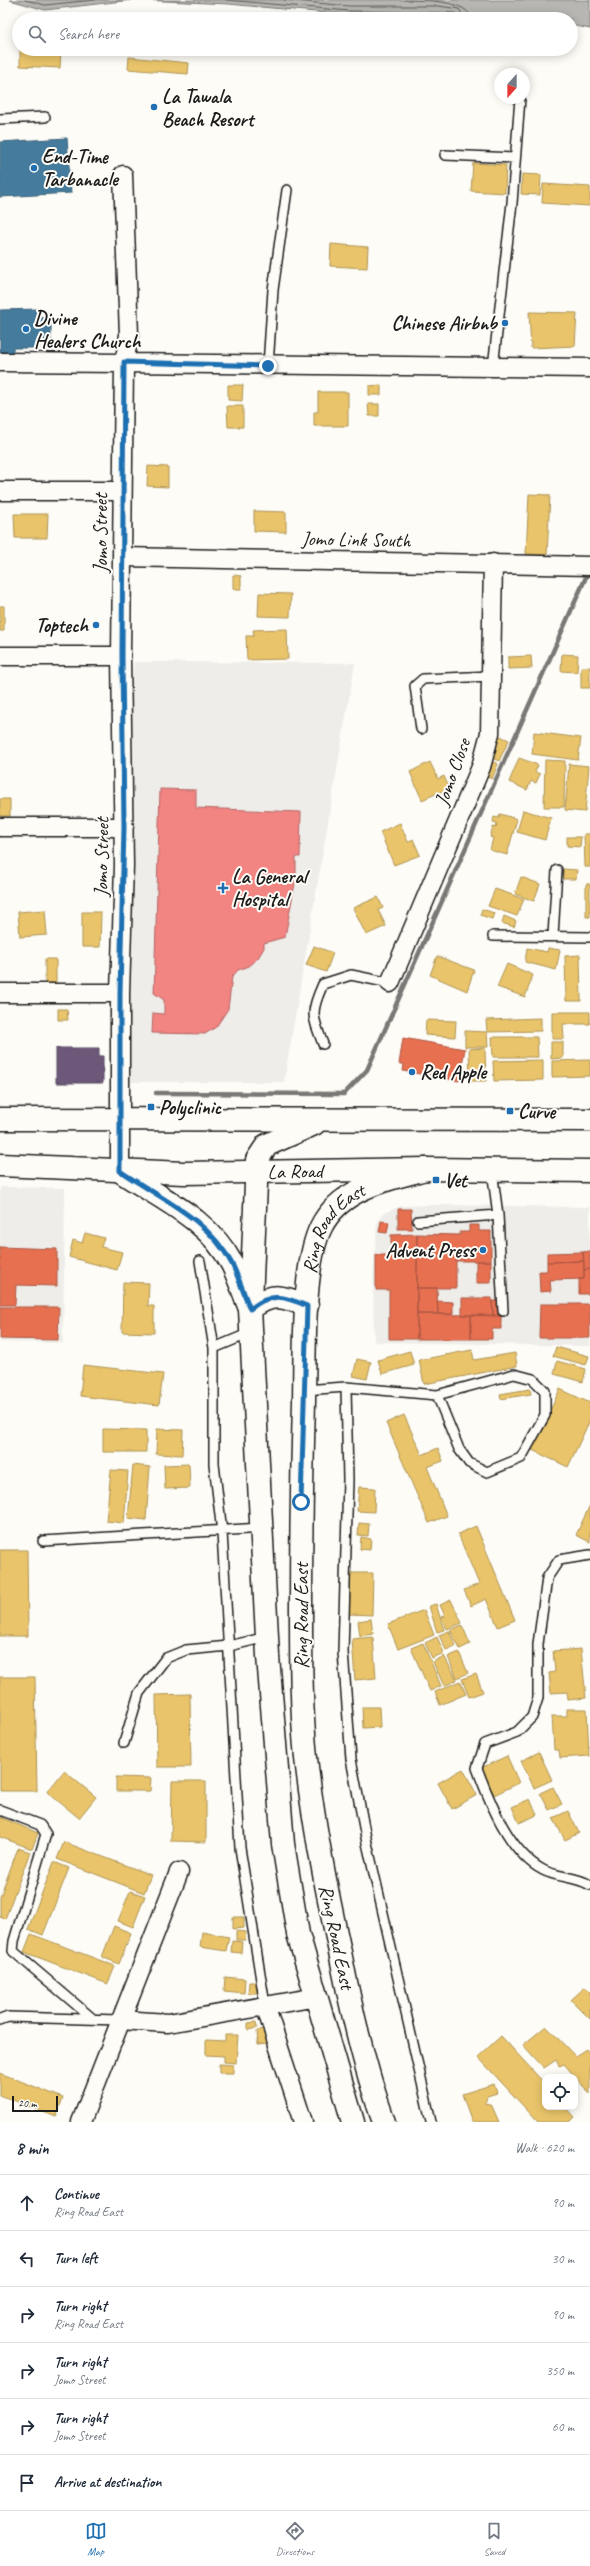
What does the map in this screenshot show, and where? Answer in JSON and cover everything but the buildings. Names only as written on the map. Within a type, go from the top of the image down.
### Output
[{"type":"main road","points":[[0,1119],[590,1120]]},
{"type":"main road","points":[[250,1309],[258,1172],[257,1160],[267,1145],[288,1134],[327,1120]]},
{"type":"main road","name":"La Road","points":[[0,1165],[120,1171],[258,1172],[426,1169],[590,1171]]},
{"type":"main road","name":"Ring Road East","points":[[384,2122],[371,2081],[343,1970],[322,1868],[306,1759],[301,1684],[301,1502],[307,1306],[311,1258],[321,1227],[336,1205],[378,1182],[426,1169]]},
{"type":"main road","name":"Ring Road East","points":[[120,1171],[171,1201],[195,1219],[215,1238],[232,1264],[250,1309],[263,1528],[267,1636],[283,1844],[298,1934],[353,2122]]},
{"type":"main road","points":[[250,1309],[267,1298],[277,1296],[307,1306]]},
{"type":"street","name":"Jomo Street","points":[[120,1171],[120,993],[124,827],[122,491],[124,362],[129,335],[123,175]]},
{"type":"street","points":[[0,362],[124,362],[268,366],[590,368]]},
{"type":"street","points":[[0,491],[122,491]]},
{"type":"street","name":"Jomo Link South","points":[[122,557],[590,566]]},
{"type":"street","name":"Jomo Close","points":[[390,983],[481,767],[490,734],[493,563]]},
{"type":"street","points":[[0,656],[122,656]]},
{"type":"street","points":[[0,827],[124,827]]},
{"type":"street","points":[[0,992],[120,993]]},
{"type":"street","points":[[81,2122],[179,1872]]},
{"type":"street","points":[[120,2020],[168,2023],[216,2016],[265,2005],[317,1997]]},
{"type":"street","points":[[265,2005],[303,2122]]},
{"type":"lane","points":[[493,367],[520,104]]},
{"type":"lane","points":[[0,118],[45,117]]},
{"type":"lane","points":[[445,155],[515,158]]},
{"type":"lane","points":[[268,366],[273,290],[287,190]]},
{"type":"lane","points":[[421,730],[415,686],[423,679],[491,676]]},
{"type":"lane","points":[[553,936],[557,870]]},
{"type":"lane","points":[[493,936],[590,937]]},
{"type":"lane","points":[[323,1044],[313,1017],[314,1004],[323,984],[351,975],[390,983]]},
{"type":"lane","points":[[492,1170],[498,1215],[503,1311]]},
{"type":"lane","points":[[418,1220],[498,1215]]},
{"type":"lane","points":[[200,1261],[214,1348],[214,1464],[222,1532],[240,1848],[265,2005]]},
{"type":"lane","points":[[214,1348],[252,1332]]},
{"type":"lane","points":[[304,1390],[346,1386],[437,1395],[514,1374],[533,1379],[545,1391],[545,1415],[521,1458],[487,1472],[469,1463],[460,1449],[437,1395]]},
{"type":"lane","points":[[346,1386],[348,1480],[342,1652],[351,1759],[367,1843],[431,2122]]},
{"type":"lane","points":[[43,1541],[222,1532],[263,1528]]},
{"type":"lane","points":[[590,1556],[559,1560],[547,1578],[538,1644],[538,1698],[532,1717],[517,1732],[485,1744],[477,1768],[502,1825],[530,1862],[544,1871],[562,1877],[582,1880],[590,1885]]},
{"type":"lane","points":[[124,1743],[140,1693],[166,1658],[186,1650],[229,1646],[267,1636]]},
{"type":"lane","points":[[0,1810],[40,1825],[46,1834],[14,1941],[13,1951],[93,2019]]},
{"type":"lane","points":[[0,2020],[8,2017],[120,2020]]},
{"type":"shaded area","name":"La General Hospital","points":[[134,662],[355,663],[284,1082],[128,1082],[131,695]]},
{"type":"shaded area","points":[[0,1187],[65,1188],[63,1343],[0,1342]]},
{"type":"shaded area","name":"Advent Press","points":[[401,1206],[590,1207],[590,1346],[374,1342],[373,1278],[377,1223],[384,1213]]},
{"type":"water","points":[[10,0],[132,0],[45,10]]},
{"type":"water","points":[[142,0],[590,0],[590,29],[578,26],[578,12],[316,12],[228,4]]},
{"type":"waterway","points":[[156,1093],[344,1094],[367,1070],[586,577]]},
{"type":"place","name":"La Tawala Beach Resort","points":[[154,107]]},
{"type":"place","name":"End-Time Tarbanacle","points":[[34,168]]},
{"type":"place","name":"Chinese Airbnb","points":[[505,323]]},
{"type":"place","name":"Divine Healers Church","points":[[26,329]]},
{"type":"place","name":"Toptech","points":[[96,625]]},
{"type":"place","name":"La General Hospital","points":[[223,888]]},
{"type":"place","name":"Red Apple","points":[[412,1072]]},
{"type":"place","name":"Polyclinic","points":[[151,1107]]},
{"type":"place","name":"Curve","points":[[510,1111]]},
{"type":"place","name":"Vet","points":[[436,1180]]},
{"type":"place","name":"Advent Press","points":[[483,1250]]},
{"type":"route","points":[[268,366],[124,362],[122,410],[122,656],[124,865],[120,993],[120,1171],[171,1201],[195,1219],[215,1238],[232,1264],[250,1309],[267,1298],[277,1296],[307,1306],[301,1502]]}]
